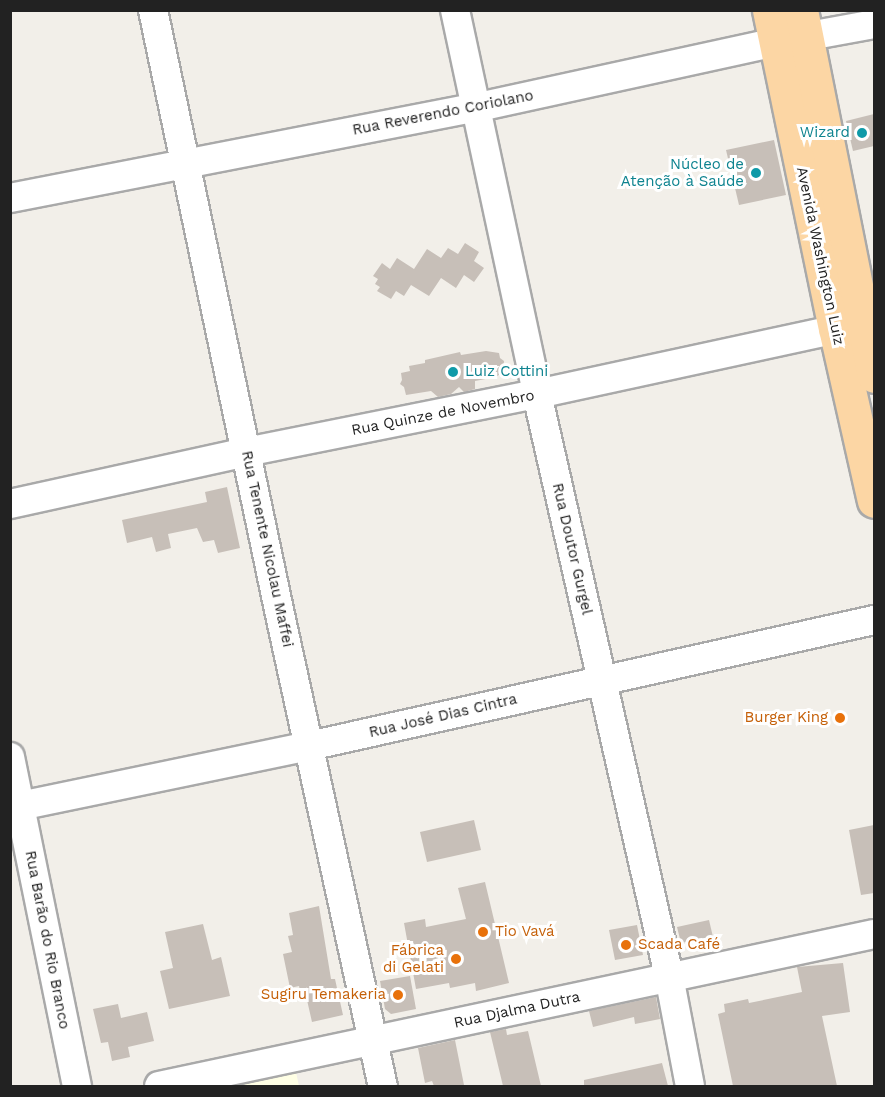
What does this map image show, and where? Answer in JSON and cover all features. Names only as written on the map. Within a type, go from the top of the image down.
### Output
[{"type":"main road","name":"Avenida Washington Luiz","points":[[769,10],[794,30],[857,324],[874,376]]},
{"type":"main road","name":"Avenida Washington Luiz","points":[[857,324],[874,501]]},
{"type":"street","name":"Rua Tenente Nicolau Maffei","points":[[153,10],[184,164],[383,1086]]},
{"type":"street","name":"Rua Doutor Gurgel","points":[[454,10],[537,394],[669,976],[690,1086]]},
{"type":"street","name":"Rua Reverendo Coriolano","points":[[10,198],[474,108],[794,30],[874,24]]},
{"type":"street","name":"Rua Quinze de Novembro","points":[[10,504],[246,452],[537,394],[857,324]]},
{"type":"street","name":"Rua José Dias Cintra","points":[[15,807],[309,746],[874,620]]},
{"type":"street","name":"Rua Barão do Rio Branco","points":[[10,757],[15,807],[77,1086]]},
{"type":"street","name":"Rua Djalma Dutra","points":[[159,1086],[874,934]]},
{"type":"shaded area","points":[[294,1063],[299,1086],[188,1086]]},
{"type":"building","name":"Wizard","points":[[874,114],[874,146],[853,151],[846,121]]},
{"type":"building","name":"Núcleo de Atenção à Saúde","points":[[774,140],[786,195],[739,205],[726,150]]},
{"type":"building","points":[[465,243],[479,252],[474,261],[484,268],[474,282],[464,275],[456,288],[441,278],[429,296],[411,285],[404,296],[396,291],[391,299],[377,291],[380,287],[375,284],[378,279],[373,276],[382,263],[390,269],[397,258],[414,269],[427,249],[441,258],[448,248],[458,254]]},
{"type":"building","name":"Luiz Cottini","points":[[486,351],[499,353],[500,358],[504,361],[503,372],[496,377],[475,381],[475,389],[464,392],[459,387],[451,394],[438,397],[431,391],[406,395],[404,387],[400,384],[401,373],[410,371],[409,366],[460,352],[461,355]]},
{"type":"building","points":[[227,487],[240,548],[218,553],[214,540],[203,542],[197,528],[168,534],[171,548],[156,552],[152,537],[127,543],[122,520],[207,502],[205,492]]},
{"type":"building","points":[[474,820],[481,850],[427,862],[420,832]]},
{"type":"building","points":[[874,825],[874,893],[861,895],[849,830]]},
{"type":"building","points":[[485,882],[509,983],[476,991],[475,983],[450,988],[449,983],[416,989],[404,923],[425,919],[426,927],[466,919],[458,888]]},
{"type":"building","points":[[319,906],[331,979],[335,979],[343,1015],[312,1022],[307,1000],[302,1002],[299,986],[290,988],[283,954],[292,952],[288,936],[293,935],[289,913]]},
{"type":"building","points":[[709,920],[713,937],[681,943],[677,927]]},
{"type":"building","points":[[203,924],[212,960],[221,957],[230,996],[169,1009],[160,971],[173,968],[165,932]]},
{"type":"building","name":"Scada Café","points":[[637,925],[643,955],[615,960],[609,930]]},
{"type":"building","points":[[843,963],[850,1012],[822,1016],[837,1086],[733,1086],[718,1014],[725,1012],[724,1004],[748,999],[749,1003],[802,992],[797,967]]},
{"type":"building","name":"Sugiru Temakeria","points":[[410,976],[416,1009],[391,1014],[385,1009],[380,981]]},
{"type":"building","points":[[656,997],[660,1019],[635,1024],[634,1017],[593,1027],[589,1011]]},
{"type":"building","points":[[118,1004],[121,1018],[147,1012],[154,1041],[128,1047],[130,1057],[112,1061],[108,1042],[101,1043],[93,1009]]},
{"type":"building","points":[[506,1029],[507,1035],[528,1031],[541,1086],[503,1086],[490,1032]]},
{"type":"building","points":[[455,1040],[464,1085],[434,1086],[432,1081],[425,1083],[418,1048]]},
{"type":"building","points":[[662,1063],[668,1086],[584,1086],[584,1080]]},
{"type":"place","name":"Wizard","points":[[862,133]]},
{"type":"place","name":"Núcleo de Atenção à Saúde","points":[[756,173]]},
{"type":"place","name":"Luiz Cottini","points":[[453,372]]},
{"type":"place","name":"Burger King","points":[[840,718]]},
{"type":"place","name":"Tio Vavá","points":[[483,932]]},
{"type":"place","name":"Scada Café","points":[[626,945]]},
{"type":"place","name":"Fábrica di Gelati","points":[[456,959]]},
{"type":"place","name":"Sugiru Temakeria","points":[[398,995]]}]
